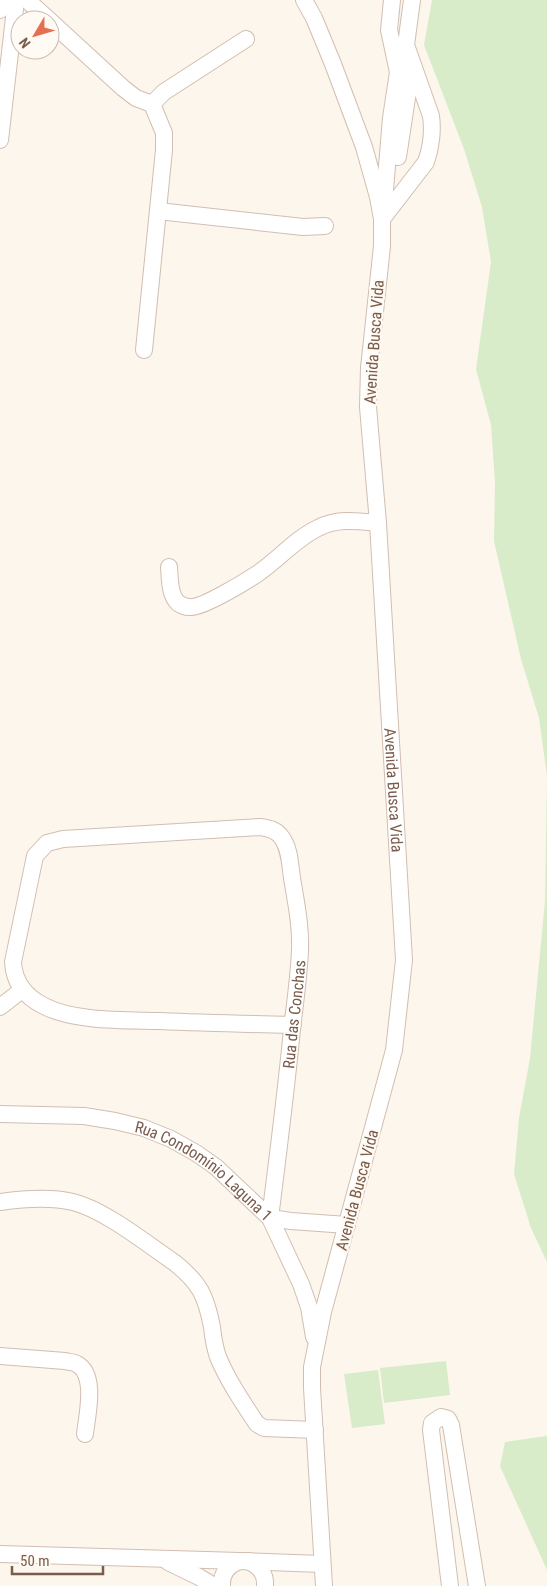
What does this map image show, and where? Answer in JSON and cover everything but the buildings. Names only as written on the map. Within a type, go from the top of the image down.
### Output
[{"type":"street","points":[[0,10],[10,0]]},
{"type":"street","points":[[0,140],[16,0]]},
{"type":"street","points":[[27,0],[37,10]]},
{"type":"street","name":"Avenida Busca Vida","points":[[304,0],[314,18],[333,64],[364,146],[378,197],[386,213],[369,368],[368,406],[378,523],[404,960],[394,1050],[316,1344],[312,1374],[324,1586]]},
{"type":"street","points":[[386,213],[391,118],[398,72],[389,30],[392,0]]},
{"type":"street","points":[[386,213],[426,162],[432,123],[406,46],[412,0]]},
{"type":"street","points":[[60,31],[123,88],[136,98],[152,104],[164,132],[164,150],[144,350]]},
{"type":"street","points":[[152,104],[164,92],[246,39]]},
{"type":"street","points":[[386,213],[412,63]]},
{"type":"street","points":[[158,211],[303,227],[325,226]]},
{"type":"street","points":[[170,566],[170,586],[174,597],[180,604],[189,608],[201,605],[223,594],[257,574],[316,528],[340,521],[378,523]]},
{"type":"street","name":"Rua das Conchas","points":[[22,990],[14,971],[13,962],[32,866],[36,856],[47,843],[63,839],[260,827],[269,828],[277,833],[283,839],[290,859],[299,920],[300,949],[293,1026],[270,1218]]},
{"type":"street","points":[[0,1007],[22,990],[48,1008],[89,1018],[293,1026]]},
{"type":"street","name":"Rua Condomínio Laguna 1","points":[[0,1114],[84,1116],[115,1120],[144,1128],[171,1139],[216,1167],[270,1218],[304,1292],[316,1344]]},
{"type":"street","points":[[0,1202],[52,1200],[72,1202],[90,1208],[175,1263],[188,1273],[205,1297],[218,1356],[232,1384],[257,1424],[264,1428],[315,1430]]},
{"type":"street","points":[[270,1218],[291,1222],[347,1225]]},
{"type":"street","points":[[0,1356],[65,1362],[76,1364],[84,1370],[88,1378],[89,1387],[85,1434]]},
{"type":"street","points":[[450,1586],[431,1430],[432,1423],[441,1417],[448,1419],[451,1425],[476,1586]]},
{"type":"street","points":[[0,1554],[322,1564]]},
{"type":"street","points":[[162,1560],[198,1576],[214,1586]]},
{"type":"street","points":[[222,1586],[222,1576],[226,1569],[232,1564],[244,1561],[260,1568],[264,1574],[265,1586]]},
{"type":"green space","points":[[432,0],[547,0],[547,776],[539,718],[521,659],[494,541],[495,482],[491,425],[476,369],[491,262],[482,207],[464,149],[424,45]]},
{"type":"green space","points":[[547,776],[547,1262],[531,1228],[514,1174],[519,1118],[530,1058],[545,901]]},
{"type":"green space","points":[[446,1361],[450,1395],[384,1403],[380,1368]]},
{"type":"green space","points":[[378,1370],[385,1424],[352,1428],[344,1374]]},
{"type":"green space","points":[[547,1436],[547,1570],[500,1466],[505,1442]]}]
